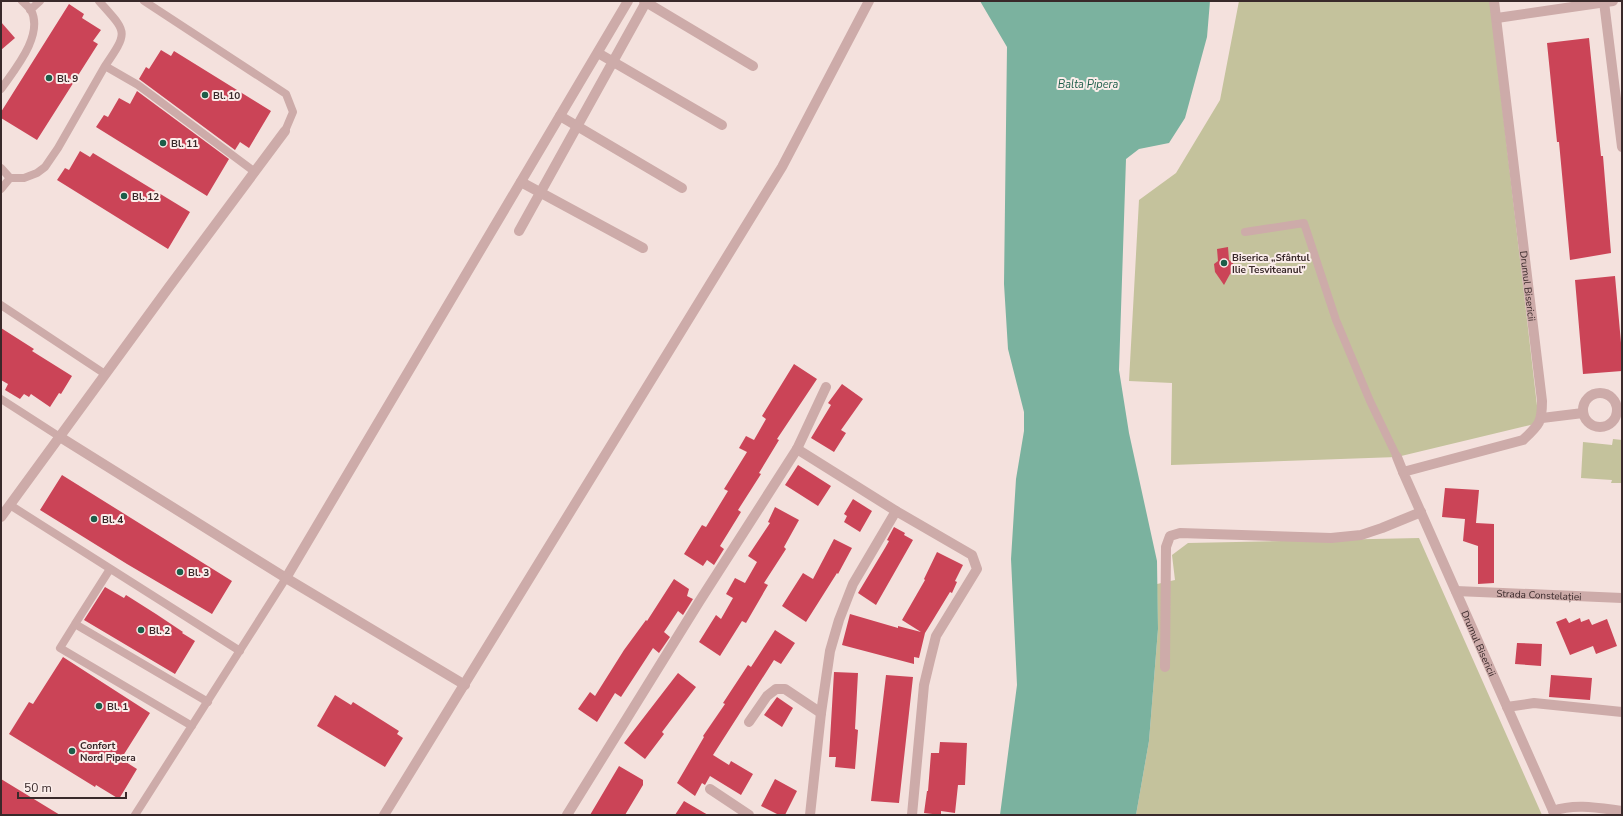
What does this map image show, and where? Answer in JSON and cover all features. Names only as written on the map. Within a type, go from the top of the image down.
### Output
[{"type":"street","points":[[286,578],[628,1]]},
{"type":"street","points":[[384,815],[782,167],[869,1]]},
{"type":"street","name":"Drumul Bisericii","points":[[1494,1],[1542,401],[1542,418]]},
{"type":"street","points":[[519,231],[645,2],[753,66]]},
{"type":"street","points":[[1497,18],[1608,2],[1622,147]]},
{"type":"street","points":[[598,52],[722,125]]},
{"type":"street","points":[[560,116],[682,188]]},
{"type":"street","points":[[1,517],[285,131]]},
{"type":"street","points":[[521,182],[643,248]]},
{"type":"street","points":[[567,815],[699,602],[797,449],[826,386]]},
{"type":"street","points":[[1598,393],[1607,394],[1612,398],[1616,402],[1620,411],[1614,421],[1607,426],[1601,427],[1595,427],[1588,422],[1583,413],[1583,407],[1588,397],[1598,393]]},
{"type":"street","points":[[1403,472],[1523,440],[1534,430],[1542,418],[1583,413]]},
{"type":"street","points":[[60,436],[286,578],[465,685]]},
{"type":"street","points":[[797,449],[896,511],[972,555],[977,569],[936,636],[924,685],[912,815]]},
{"type":"street","name":"Drumul Bisericii","points":[[1397,457],[1554,813]]},
{"type":"street","points":[[810,815],[821,713],[830,651],[839,620],[853,584],[896,511]]},
{"type":"street","points":[[1164,667],[1166,547],[1170,536],[1180,533],[1332,538],[1361,534],[1375,530],[1421,512]]},
{"type":"street","name":"Strada Constelației","points":[[1456,591],[1622,598]]},
{"type":"street","points":[[749,722],[767,696],[776,689],[785,689],[821,713]]},
{"type":"street","points":[[1507,707],[1534,704],[1622,712]]},
{"type":"street","points":[[710,789],[749,815]]},
{"type":"street","points":[[1554,813],[1564,807],[1574,806],[1622,810]]},
{"type":"lane","points":[[1,88],[28,49],[35,28],[30,10],[22,1]]},
{"type":"lane","points":[[30,10],[40,1]]},
{"type":"lane","points":[[1,168],[10,178],[24,178],[37,173],[45,167],[58,148],[105,66],[119,46],[123,36],[119,25],[99,1]]},
{"type":"lane","points":[[144,1],[286,94],[293,112],[285,131]]},
{"type":"lane","points":[[105,66],[138,85],[255,172]]},
{"type":"lane","points":[[1,189],[10,178]]},
{"type":"lane","points":[[1245,232],[1304,223],[1336,320],[1370,401],[1397,457]]},
{"type":"lane","points":[[1,305],[105,374]]},
{"type":"lane","points":[[1,399],[60,436]]},
{"type":"lane","points":[[10,505],[240,651]]},
{"type":"lane","points":[[110,569],[60,648],[192,726]]},
{"type":"lane","points":[[135,815],[286,578]]},
{"type":"lane","points":[[75,624],[208,702]]},
{"type":"shaded area","points":[[1239,1],[1490,1],[1539,423],[1397,457],[1171,465],[1172,383],[1129,381],[1139,200],[1176,173],[1220,100]]},
{"type":"shaded area","points":[[1613,439],[1622,440],[1622,483],[1611,483],[1612,480],[1581,478],[1583,442],[1612,445]]},
{"type":"shaded area","points":[[1419,538],[1542,815],[1136,815],[1149,741],[1158,629],[1157,584],[1175,580],[1172,555],[1188,543]]},
{"type":"water","name":"Balta Pipera","points":[[980,1],[1210,1],[1207,37],[1185,118],[1169,143],[1139,149],[1126,159],[1119,370],[1129,433],[1157,561],[1158,629],[1149,741],[1136,815],[1000,815],[1017,685],[1011,559],[1016,479],[1024,431],[1024,412],[1008,349],[1004,284],[1007,47]]},
{"type":"building","name":"Bl. 9","points":[[69,4],[84,14],[82,18],[101,30],[93,41],[98,44],[37,140],[1,118],[1,112]]},
{"type":"building","points":[[1,22],[15,38],[1,50]]},
{"type":"building","points":[[1589,38],[1601,156],[1603,156],[1611,253],[1570,260],[1559,142],[1557,142],[1547,43]]},
{"type":"building","name":"Bl. 10","points":[[161,50],[171,56],[174,51],[271,111],[249,148],[240,142],[235,150],[139,79],[146,67],[149,69]]},
{"type":"building","name":"Bl. 11","points":[[137,91],[229,159],[207,196],[96,127],[104,115],[108,117],[119,98],[130,104]]},
{"type":"building","name":"Bl. 12","points":[[80,151],[90,157],[93,153],[190,212],[168,249],[57,180],[65,168],[69,170]]},
{"type":"building","name":"Biserica „Sfântul Ilie Tesviteanul”","points":[[1228,247],[1229,260],[1233,262],[1234,271],[1230,274],[1224,285],[1215,272],[1214,264],[1218,261],[1217,249]]},
{"type":"building","points":[[1615,276],[1622,354],[1622,371],[1583,374],[1575,280]]},
{"type":"building","points":[[1,328],[34,349],[32,351],[72,376],[61,394],[59,393],[50,407],[31,394],[29,397],[24,394],[20,399],[5,390],[8,384],[1,380]]},
{"type":"building","points":[[794,364],[817,379],[777,439],[779,440],[759,473],[761,474],[738,510],[741,512],[720,546],[724,549],[714,565],[707,560],[703,566],[684,554],[702,525],[706,527],[728,491],[724,489],[747,452],[739,448],[746,436],[754,440],[766,419],[762,416]]},
{"type":"building","points":[[842,384],[863,399],[841,430],[846,433],[834,452],[811,438],[831,405],[828,403]]},
{"type":"building","points":[[798,465],[831,486],[818,506],[785,485]]},
{"type":"building","points":[[62,475],[232,581],[212,614],[40,510]]},
{"type":"building","points":[[1445,488],[1479,490],[1476,523],[1494,524],[1494,583],[1478,584],[1478,546],[1463,541],[1465,519],[1442,517]]},
{"type":"building","points":[[853,499],[872,511],[860,532],[844,522],[847,516],[844,514]]},
{"type":"building","points":[[775,507],[799,520],[784,547],[786,549],[764,583],[768,585],[746,623],[742,621],[720,656],[699,642],[716,615],[721,619],[733,598],[726,594],[735,578],[745,583],[757,562],[748,556],[770,523],[768,522]]},
{"type":"building","points":[[894,527],[905,533],[904,535],[913,540],[876,605],[858,593],[889,541],[887,540]]},
{"type":"building","points":[[834,539],[852,548],[838,574],[837,573],[806,622],[782,606],[803,573],[813,579]]},
{"type":"building","points":[[937,552],[963,565],[955,581],[957,582],[952,593],[950,592],[925,633],[919,658],[914,657],[914,664],[842,645],[850,614],[898,628],[898,626],[921,632],[902,620],[925,580],[924,579]]},
{"type":"building","points":[[674,579],[689,589],[687,596],[693,599],[683,615],[678,611],[664,632],[670,637],[659,653],[653,648],[621,697],[615,693],[597,722],[578,709],[590,692],[595,696],[624,650],[646,620],[647,621]]},
{"type":"building","name":"Bl. 2","points":[[105,587],[124,598],[126,595],[195,641],[175,674],[84,620]]},
{"type":"building","points":[[1566,618],[1569,623],[1580,618],[1581,622],[1589,619],[1592,625],[1607,619],[1617,646],[1596,654],[1593,646],[1570,655],[1556,622]]},
{"type":"building","points":[[775,630],[795,643],[781,664],[774,660],[713,755],[729,765],[731,761],[753,774],[741,795],[710,776],[705,785],[702,783],[695,796],[677,783],[704,737],[703,736],[725,704],[723,703],[748,665],[751,667]]},
{"type":"building","points":[[1517,643],[1542,644],[1541,666],[1515,664]]},
{"type":"building","points":[[63,657],[150,713],[121,759],[137,769],[119,799],[96,785],[95,787],[9,734],[29,702],[33,704]]},
{"type":"building","points":[[834,672],[858,673],[855,729],[858,730],[855,769],[835,767],[836,757],[829,757]]},
{"type":"building","points":[[678,673],[696,687],[662,732],[664,734],[645,759],[624,743]]},
{"type":"building","points":[[886,675],[913,677],[899,803],[871,801]]},
{"type":"building","points":[[1551,675],[1592,678],[1590,700],[1549,697]]},
{"type":"building","points":[[335,695],[351,705],[353,702],[399,731],[397,734],[403,738],[385,767],[317,726]]},
{"type":"building","points":[[777,697],[793,708],[782,727],[764,715]]},
{"type":"building","points":[[940,742],[967,743],[965,785],[958,785],[955,813],[941,811],[941,815],[924,813],[928,791],[931,753],[939,753]]},
{"type":"building","points":[[619,766],[643,780],[643,785],[625,815],[590,815]]},
{"type":"building","points":[[1,779],[60,815],[1,815]]},
{"type":"building","points":[[775,779],[797,791],[785,815],[779,815],[761,806]]},
{"type":"building","points":[[684,801],[708,815],[675,815]]},
{"type":"place","name":"Bl. 9","points":[[49,78]]},
{"type":"place","name":"Bl. 10","points":[[205,95]]},
{"type":"place","name":"Bl. 11","points":[[163,143]]},
{"type":"place","name":"Bl. 12","points":[[124,196]]},
{"type":"place","name":"Biserica „Sfântul Ilie Tesviteanul”","points":[[1224,263]]},
{"type":"place","name":"Bl. 4","points":[[94,519]]},
{"type":"place","name":"Bl. 3","points":[[180,572]]},
{"type":"place","name":"Bl. 2","points":[[141,630]]},
{"type":"place","name":"Bl. 1","points":[[99,706]]},
{"type":"place","name":"Confort Nord Pipera","points":[[72,751]]}]
